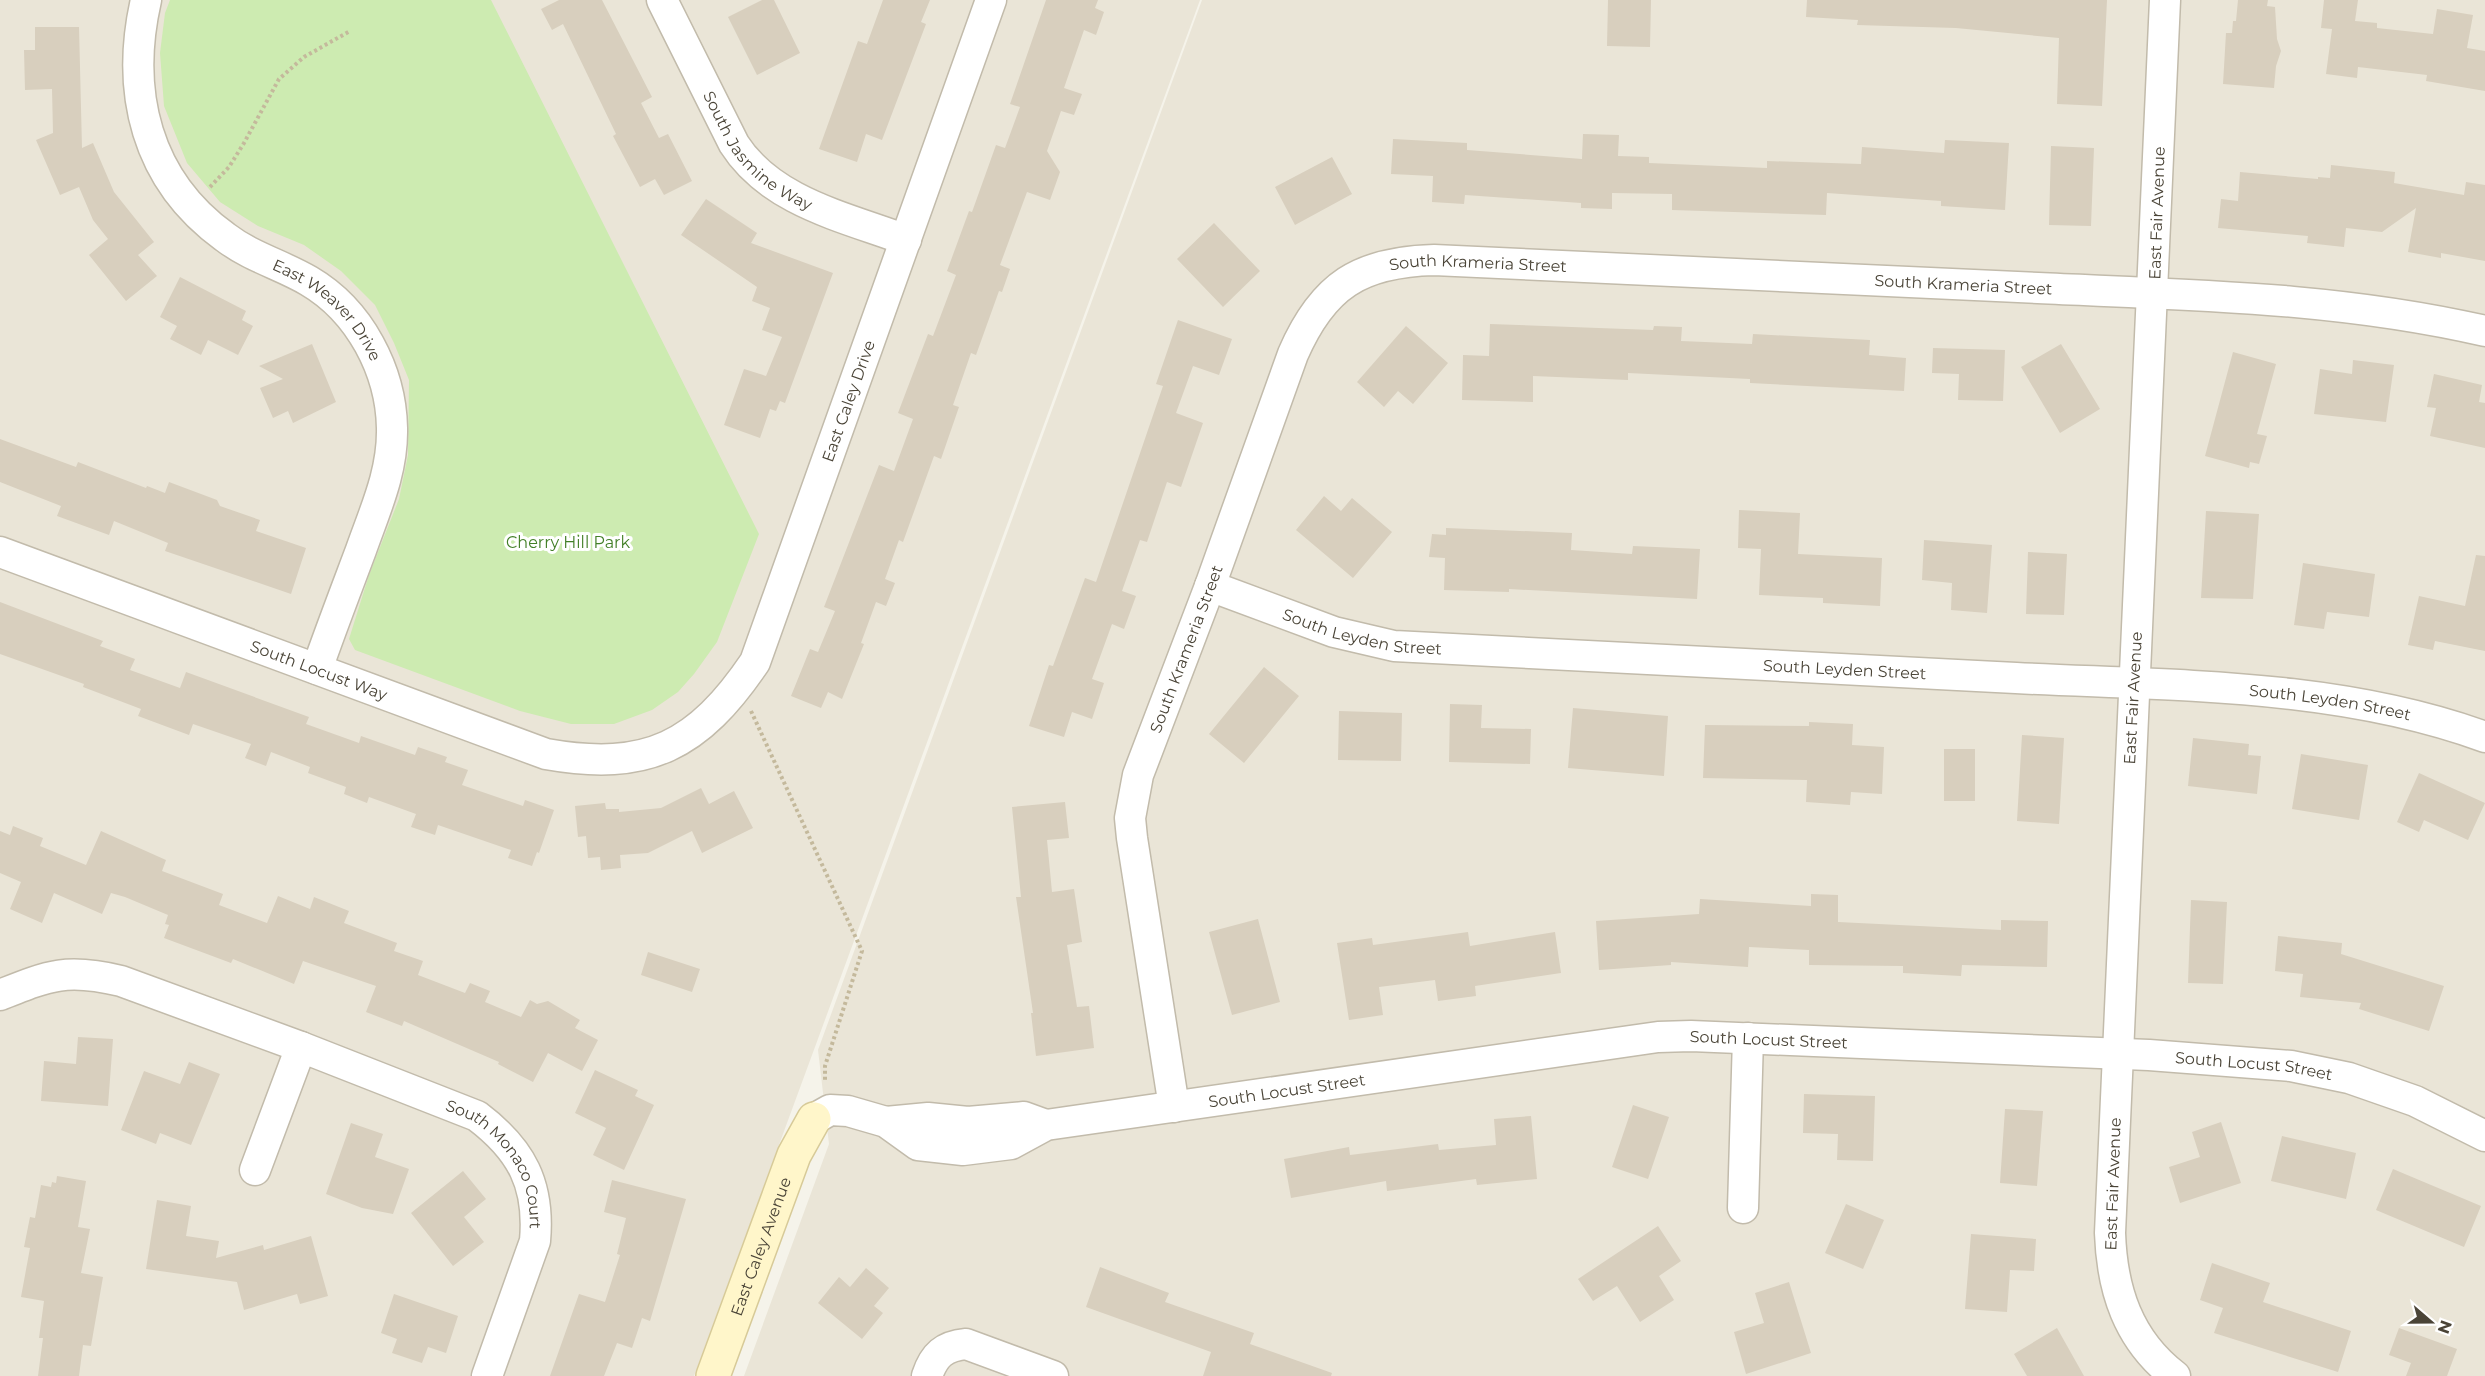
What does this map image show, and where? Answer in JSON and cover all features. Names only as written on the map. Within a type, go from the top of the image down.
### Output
[{"type":"street","name":"East Weaver Drive","points":[[146,0],[138,34],[137,71],[142,113],[155,153],[173,185],[189,206],[226,238],[260,259],[309,281],[327,294],[361,330],[382,368],[390,396],[392,429],[387,479],[316,669]]},
{"type":"street","name":"South Jasmine Way","points":[[662,0],[734,144],[761,177],[789,196],[906,240]]},
{"type":"street","name":"East Caley Drive","points":[[644,754],[676,742],[705,724],[739,686],[755,662],[990,0]]},
{"type":"street","name":"East Fair Avenue","points":[[2165,0],[2154,292],[2110,1233],[2113,1272],[2121,1304],[2130,1323],[2156,1359],[2175,1376]]},
{"type":"street","name":"South Krameria Street","points":[[1174,1107],[1130,818],[1138,775],[1305,326],[1332,294],[1349,280],[1390,263],[1434,260],[2154,292],[2280,300],[2355,308],[2413,316],[2485,331]]},
{"type":"street","name":"South Locust Way","points":[[0,552],[546,754],[604,762],[644,754]]},
{"type":"street","name":"South Leyden Street","points":[[1210,586],[1334,632],[1394,646],[2134,683],[2291,695],[2349,703],[2420,717],[2485,737]]},
{"type":"street","name":"South Monaco Court","points":[[0,995],[47,976],[90,974],[121,981],[302,1047],[477,1116],[498,1132],[516,1153],[528,1176],[535,1199],[535,1241],[487,1376]]},
{"type":"street","name":"South Locust Street","points":[[814,1119],[830,1110],[886,1122],[928,1118],[968,1122],[1023,1117],[1046,1125],[1658,1037],[1748,1038],[2241,1060],[2291,1066],[2349,1078],[2415,1101],[2485,1136]]},
{"type":"street","points":[[1743,1208],[1748,1038]]},
{"type":"street","points":[[255,1170],[302,1047]]},
{"type":"street","name":"East Caley Avenue","points":[[713,1376],[801,1139],[814,1119]]},
{"type":"street","points":[[927,1376],[939,1353],[953,1345],[966,1344],[1053,1376]]},
{"type":"path","points":[[189,206],[229,167],[279,79],[304,57],[350,31]]},
{"type":"path","points":[[739,686],[862,951],[825,1066],[825,1080]]},
{"type":"shaded area","points":[[0,0],[1200,0],[694,1376],[0,1376]]},
{"type":"shaded area","points":[[1202,0],[2485,0],[2485,1376],[744,1376],[829,1144],[818,1050]]},
{"type":"green space","name":"Cherry Hill Park","points":[[170,0],[491,0],[759,534],[717,642],[678,692],[652,710],[614,724],[571,724],[520,711],[355,650],[349,639],[369,575],[399,499],[408,455],[409,380],[375,305],[341,271],[304,245],[258,226],[220,202],[187,163],[164,106],[160,53],[165,13]]},
{"type":"building","points":[[559,0],[602,0],[652,97],[641,103],[659,138],[668,134],[692,181],[664,195],[655,179],[640,187],[613,136],[616,134],[563,24],[552,30],[541,9]]},
{"type":"building","points":[[762,0],[774,0],[800,53],[757,75],[728,17]]},
{"type":"building","points":[[883,0],[930,0],[921,22],[926,24],[882,140],[866,134],[857,162],[819,149],[858,41],[867,44]]},
{"type":"building","points":[[1046,0],[1098,0],[1095,8],[1104,12],[1096,35],[1084,30],[1064,88],[1082,94],[1074,115],[1061,111],[1047,151],[1060,172],[1050,200],[1027,192],[1000,265],[1010,269],[1002,292],[999,291],[976,355],[971,353],[953,405],[959,407],[941,459],[934,456],[903,542],[899,540],[885,579],[895,583],[886,606],[876,602],[861,643],[864,644],[842,699],[828,692],[821,708],[791,696],[810,649],[818,652],[835,611],[824,607],[879,465],[894,471],[913,419],[898,413],[928,334],[933,336],[956,275],[947,271],[969,211],[972,212],[996,145],[1005,148],[1020,107],[1010,104]]},
{"type":"building","points":[[1608,0],[1651,0],[1650,47],[1607,46]]},
{"type":"building","points":[[1807,0],[2107,0],[2102,106],[2057,104],[2059,38],[1956,28],[1857,25],[1858,20],[1806,17]]},
{"type":"building","points":[[2238,0],[2268,0],[2267,6],[2275,7],[2277,39],[2281,51],[2276,66],[2274,88],[2223,84],[2226,33],[2232,33]]},
{"type":"building","points":[[2324,0],[2358,0],[2355,21],[2377,23],[2377,28],[2433,34],[2437,9],[2473,15],[2467,48],[2485,51],[2485,91],[2426,81],[2427,75],[2358,67],[2357,78],[2326,74],[2332,29],[2321,28]]},
{"type":"building","points":[[35,27],[79,27],[82,148],[93,143],[114,192],[154,242],[138,255],[157,276],[126,301],[89,255],[108,239],[93,220],[79,187],[60,195],[36,140],[53,133],[52,89],[25,90],[24,50],[35,50]]},
{"type":"building","points":[[1583,134],[1619,135],[1618,156],[1649,157],[1649,163],[1767,168],[1767,161],[1861,164],[1862,147],[1944,153],[1945,140],[2009,143],[2005,210],[1941,206],[1941,201],[1827,193],[1826,215],[1672,210],[1672,194],[1612,193],[1612,209],[1581,208],[1581,203],[1465,195],[1464,204],[1432,202],[1433,176],[1391,174],[1393,139],[1467,143],[1467,150],[1582,159]]},
{"type":"building","points":[[2051,146],[2094,148],[2091,226],[2049,225]]},
{"type":"building","points":[[1332,157],[1352,194],[1295,225],[1275,187]]},
{"type":"building","points":[[2331,165],[2395,172],[2394,183],[2464,195],[2466,182],[2485,185],[2485,261],[2441,253],[2441,258],[2408,252],[2416,208],[2382,232],[2346,228],[2344,247],[2307,243],[2308,236],[2218,228],[2221,199],[2238,201],[2240,172],[2318,179],[2318,177],[2330,178]]},
{"type":"building","points":[[706,199],[757,233],[751,243],[833,273],[785,403],[780,401],[776,411],[770,409],[760,438],[724,425],[744,369],[766,376],[782,337],[762,330],[770,308],[752,301],[757,287],[681,235]]},
{"type":"building","points":[[1214,223],[1260,271],[1223,307],[1177,259]]},
{"type":"building","points":[[180,277],[246,311],[242,320],[253,326],[238,355],[208,340],[201,355],[170,339],[177,326],[160,317]]},
{"type":"building","points":[[1178,320],[1232,339],[1219,375],[1193,366],[1176,413],[1203,423],[1181,487],[1167,482],[1147,542],[1140,540],[1122,591],[1136,596],[1124,629],[1112,624],[1092,679],[1104,683],[1092,719],[1072,712],[1064,737],[1029,726],[1049,665],[1053,666],[1085,578],[1096,582],[1163,386],[1156,384]]},
{"type":"building","points":[[1490,324],[1653,330],[1654,326],[1682,327],[1681,341],[1752,344],[1753,334],[1870,340],[1869,355],[1906,358],[1904,391],[1750,383],[1750,379],[1628,373],[1628,380],[1533,376],[1533,402],[1462,400],[1463,355],[1489,356]]},
{"type":"building","points":[[1406,326],[1448,363],[1413,404],[1398,391],[1384,407],[1357,382]]},
{"type":"building","points":[[312,344],[336,402],[293,423],[288,411],[273,418],[260,388],[283,379],[259,366]]},
{"type":"building","points":[[2061,344],[2100,409],[2060,433],[2021,367]]},
{"type":"building","points":[[1933,348],[2005,350],[2003,401],[1958,400],[1959,374],[1932,373]]},
{"type":"building","points":[[2233,352],[2276,364],[2257,434],[2267,436],[2259,464],[2250,462],[2249,468],[2205,456]]},
{"type":"building","points":[[2353,360],[2394,365],[2386,422],[2314,414],[2320,369],[2352,374]]},
{"type":"building","points":[[2434,374],[2482,385],[2479,402],[2485,403],[2485,448],[2430,436],[2436,408],[2427,407]]},
{"type":"building","points":[[0,439],[76,467],[78,462],[165,493],[169,482],[217,500],[220,506],[260,520],[256,531],[306,548],[291,594],[165,551],[168,543],[114,521],[109,535],[57,516],[61,506],[0,482]]},
{"type":"building","points":[[1324,496],[1341,511],[1352,498],[1392,532],[1353,578],[1296,530]]},
{"type":"building","points":[[1739,510],[1800,513],[1798,554],[1882,558],[1880,606],[1823,603],[1823,598],[1759,595],[1761,549],[1738,548]]},
{"type":"building","points":[[2206,511],[2259,514],[2253,599],[2201,598]]},
{"type":"building","points":[[1446,528],[1572,533],[1571,550],[1632,554],[1633,546],[1700,549],[1697,599],[1509,589],[1509,592],[1444,590],[1445,558],[1429,557],[1432,534],[1446,535]]},
{"type":"building","points":[[1924,540],[1992,545],[1987,613],[1951,610],[1952,583],[1922,580]]},
{"type":"building","points":[[2028,552],[2067,554],[2064,615],[2026,614]]},
{"type":"building","points":[[2476,555],[2485,556],[2485,651],[2435,641],[2433,650],[2408,645],[2419,596],[2465,606]]},
{"type":"building","points":[[2303,563],[2375,574],[2369,617],[2327,612],[2324,629],[2294,625]]},
{"type":"building","points":[[0,602],[103,641],[100,646],[135,659],[130,670],[180,688],[186,672],[309,717],[306,724],[359,743],[361,736],[415,755],[418,747],[447,757],[445,762],[468,770],[462,785],[523,806],[525,800],[554,810],[539,853],[537,852],[532,866],[508,858],[511,850],[438,825],[435,835],[411,827],[416,814],[369,797],[367,803],[344,794],[346,787],[308,773],[310,767],[271,752],[266,766],[245,758],[251,744],[193,724],[189,735],[138,716],[141,709],[83,687],[84,684],[0,654]]},
{"type":"building","points":[[1264,667],[1299,696],[1244,763],[1209,734]]},
{"type":"building","points":[[1450,704],[1482,705],[1481,728],[1531,729],[1530,764],[1449,762]]},
{"type":"building","points":[[1573,708],[1668,716],[1664,776],[1568,768]]},
{"type":"building","points":[[1339,711],[1402,713],[1401,761],[1338,760]]},
{"type":"building","points":[[1809,722],[1853,724],[1852,745],[1884,747],[1882,794],[1851,792],[1850,805],[1806,802],[1807,780],[1703,778],[1705,725],[1809,726]]},
{"type":"building","points":[[2022,735],[2064,738],[2059,824],[2017,821]]},
{"type":"building","points":[[2193,738],[2249,744],[2248,755],[2261,756],[2257,794],[2188,786]]},
{"type":"building","points":[[1944,749],[1975,749],[1975,801],[1944,801]]},
{"type":"building","points":[[2301,754],[2368,765],[2359,820],[2292,809]]},
{"type":"building","points":[[2419,773],[2485,803],[2468,840],[2424,820],[2419,832],[2397,822]]},
{"type":"building","points":[[701,788],[709,804],[734,791],[753,828],[702,853],[692,831],[648,853],[620,855],[621,868],[601,870],[600,857],[588,858],[586,836],[578,837],[575,806],[605,803],[606,809],[619,809],[619,812],[661,808]]},
{"type":"building","points":[[1065,802],[1069,838],[1047,840],[1052,892],[1074,889],[1082,942],[1067,945],[1077,1007],[1089,1006],[1094,1048],[1036,1056],[1031,1013],[1033,1013],[1016,897],[1021,897],[1012,807]]},
{"type":"building","points":[[13,826],[43,838],[40,846],[86,865],[101,831],[166,860],[162,871],[223,894],[219,905],[267,923],[278,896],[310,909],[314,897],[349,911],[344,923],[397,943],[394,951],[423,961],[418,975],[465,993],[470,983],[490,991],[485,1002],[521,1017],[530,1000],[537,1004],[548,1001],[580,1020],[575,1028],[598,1040],[582,1071],[548,1053],[533,1082],[498,1064],[499,1062],[404,1021],[402,1026],[366,1012],[376,986],[303,961],[294,984],[233,959],[231,963],[164,938],[169,925],[165,924],[168,915],[125,897],[111,893],[102,914],[54,893],[42,923],[10,909],[21,882],[0,873],[0,831],[10,835]]},
{"type":"building","points":[[1811,894],[1838,895],[1838,922],[2001,930],[2001,920],[2048,921],[2047,967],[1962,965],[1961,976],[1903,973],[1903,966],[1809,965],[1809,950],[1749,947],[1748,967],[1671,962],[1671,965],[1599,970],[1596,921],[1699,914],[1700,899],[1811,906]]},
{"type":"building","points":[[2191,900],[2227,902],[2223,984],[2188,983]]},
{"type":"building","points":[[1258,919],[1280,1002],[1232,1015],[1209,932]]},
{"type":"building","points":[[1468,932],[1470,946],[1555,932],[1561,973],[1475,986],[1476,996],[1438,1001],[1435,980],[1379,987],[1383,1015],[1349,1020],[1337,943],[1372,938],[1373,945]]},
{"type":"building","points":[[2278,936],[2342,943],[2341,954],[2444,986],[2429,1031],[2359,1009],[2361,1003],[2300,997],[2303,974],[2275,971]]},
{"type":"building","points":[[648,952],[700,969],[692,992],[641,975]]},
{"type":"building","points":[[78,1037],[113,1039],[108,1106],[41,1101],[44,1061],[76,1064]]},
{"type":"building","points":[[189,1062],[220,1074],[191,1145],[160,1133],[156,1144],[121,1130],[144,1071],[180,1084]]},
{"type":"building","points":[[595,1070],[638,1090],[635,1096],[654,1105],[624,1170],[593,1155],[606,1128],[575,1113]]},
{"type":"building","points":[[1804,1094],[1875,1096],[1873,1161],[1837,1160],[1838,1134],[1803,1133]]},
{"type":"building","points":[[1633,1105],[1669,1117],[1648,1179],[1612,1167]]},
{"type":"building","points":[[2005,1109],[2043,1111],[2037,1186],[2000,1183]]},
{"type":"building","points":[[1531,1116],[1537,1179],[1477,1185],[1476,1179],[1387,1191],[1386,1181],[1291,1198],[1284,1159],[1349,1147],[1350,1155],[1438,1144],[1439,1150],[1496,1145],[1494,1119]]},
{"type":"building","points":[[2221,1122],[2241,1183],[2180,1203],[2169,1167],[2200,1157],[2192,1132]]},
{"type":"building","points":[[351,1123],[383,1134],[375,1157],[409,1169],[393,1214],[362,1208],[326,1194]]},
{"type":"building","points":[[2282,1136],[2356,1153],[2346,1199],[2271,1181]]},
{"type":"building","points":[[2393,1169],[2481,1206],[2464,1247],[2376,1210]]},
{"type":"building","points":[[463,1171],[486,1199],[464,1217],[484,1242],[453,1266],[411,1213]]},
{"type":"building","points":[[57,1176],[86,1181],[78,1227],[90,1229],[81,1273],[103,1277],[91,1346],[83,1345],[79,1376],[38,1376],[43,1338],[39,1338],[44,1301],[21,1297],[30,1248],[24,1247],[30,1217],[35,1218],[41,1185],[51,1187],[52,1182],[56,1183]]},
{"type":"building","points":[[612,1180],[686,1199],[650,1321],[642,1318],[632,1348],[617,1343],[604,1376],[550,1376],[579,1294],[605,1302],[620,1255],[617,1254],[626,1218],[604,1212]]},
{"type":"building","points":[[157,1200],[191,1206],[186,1236],[219,1241],[216,1258],[263,1245],[264,1250],[311,1236],[328,1296],[300,1304],[297,1294],[244,1310],[237,1282],[146,1269]]},
{"type":"building","points":[[1846,1204],[1884,1220],[1863,1269],[1825,1253]]},
{"type":"building","points":[[1658,1226],[1681,1261],[1659,1276],[1674,1300],[1640,1322],[1617,1286],[1593,1301],[1578,1279]]},
{"type":"building","points":[[1971,1234],[2036,1239],[2034,1271],[2010,1270],[2007,1312],[1965,1309]]},
{"type":"building","points":[[2212,1263],[2270,1283],[2263,1302],[2351,1331],[2338,1372],[2214,1333],[2223,1308],[2200,1300]]},
{"type":"building","points":[[1100,1267],[1169,1293],[1165,1302],[1254,1333],[1250,1344],[1332,1373],[1331,1376],[1203,1376],[1211,1352],[1086,1307]]},
{"type":"building","points":[[866,1268],[889,1288],[874,1306],[883,1313],[862,1339],[818,1303],[839,1277],[850,1287]]},
{"type":"building","points":[[1789,1282],[1811,1353],[1746,1374],[1734,1332],[1764,1323],[1755,1293]]},
{"type":"building","points":[[394,1294],[458,1316],[446,1353],[428,1347],[422,1363],[392,1353],[397,1339],[381,1333]]},
{"type":"building","points":[[2057,1328],[2084,1376],[2027,1376],[2014,1354]]},
{"type":"building","points":[[2399,1328],[2457,1349],[2447,1376],[2406,1376],[2411,1363],[2389,1355]]}]
